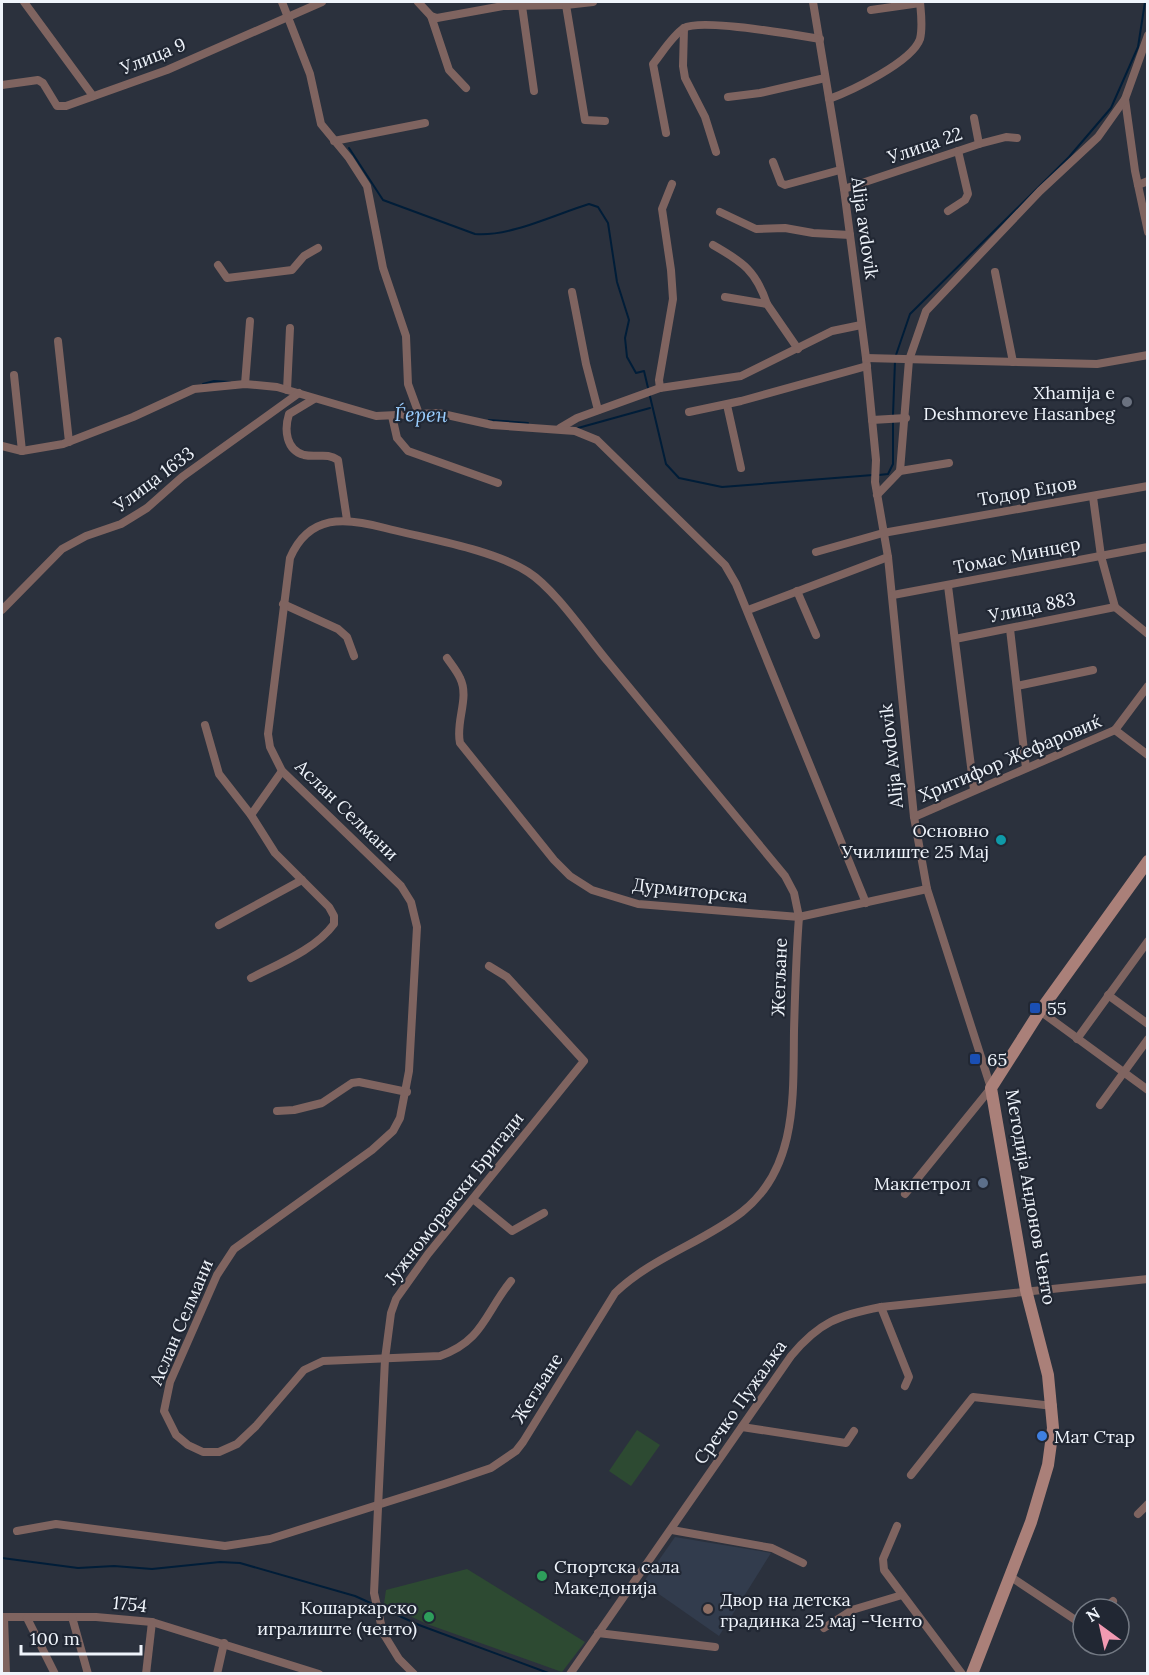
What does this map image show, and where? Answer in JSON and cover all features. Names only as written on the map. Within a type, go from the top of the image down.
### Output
[{"type":"main road","name":"Методија Андонов Ченто","points":[[972,1674],[1011,1577],[1048,1465],[1053,1406],[1048,1375],[1026,1290],[991,1088],[1040,1011],[1148,861]]},
{"type":"street","points":[[24,2],[93,96]]},
{"type":"street","points":[[282,2],[310,74],[318,117],[367,186],[373,204],[383,268],[406,336],[408,384],[419,414]]},
{"type":"street","name":"Улица 9","points":[[2,85],[38,80],[61,107],[167,70],[322,2]]},
{"type":"street","points":[[418,2],[431,16],[446,64],[466,88]]},
{"type":"street","points":[[431,16],[437,18],[480,6],[566,5],[593,2]]},
{"type":"street","name":"Alija avdovik","points":[[813,2],[850,235],[872,420],[876,460],[875,482]]},
{"type":"street","points":[[829,99],[861,87],[911,53],[920,39],[920,2],[871,10]]},
{"type":"street","points":[[566,5],[585,120],[605,121]]},
{"type":"street","points":[[522,6],[534,91]]},
{"type":"street","points":[[666,133],[653,64],[684,28],[693,26],[730,27],[820,39]]},
{"type":"street","points":[[684,28],[685,78],[705,117],[716,152]]},
{"type":"street","points":[[900,471],[905,360],[918,327],[934,299],[1098,137],[1125,99],[1148,35]]},
{"type":"street","points":[[728,97],[760,93],[825,78]]},
{"type":"street","points":[[1125,99],[1148,232]]},
{"type":"street","points":[[974,118],[980,144]]},
{"type":"street","points":[[334,141],[425,123]]},
{"type":"street","name":"Улица 22","points":[[844,189],[1006,136],[1017,138]]},
{"type":"street","points":[[948,211],[965,200],[968,194],[958,151]]},
{"type":"street","points":[[773,162],[781,183],[785,185],[840,170]]},
{"type":"street","points":[[1138,184],[1148,181]]},
{"type":"street","points":[[656,389],[673,299],[662,209],[672,184]]},
{"type":"street","points":[[720,212],[756,229],[785,228],[813,233],[850,235]]},
{"type":"street","points":[[713,245],[738,258],[753,273],[760,282],[767,304],[798,349]]},
{"type":"street","points":[[218,265],[227,278],[292,270],[304,256],[318,248]]},
{"type":"street","points":[[995,272],[1013,362]]},
{"type":"street","points":[[572,292],[589,379],[598,410]]},
{"type":"street","points":[[725,297],[767,304]]},
{"type":"street","points":[[245,384],[250,321]]},
{"type":"street","points":[[560,428],[598,410],[656,389],[741,376],[838,328],[861,325]]},
{"type":"street","points":[[286,390],[290,328]]},
{"type":"street","points":[[58,341],[69,442]]},
{"type":"street","points":[[689,412],[727,405],[866,362],[885,359],[1097,364],[1148,355]]},
{"type":"street","points":[[14,375],[22,451]]},
{"type":"street","points":[[2,446],[22,451],[69,442],[133,417],[194,389],[245,384],[299,393],[358,413],[392,416],[445,414],[492,425],[560,428],[586,434],[605,448],[725,565],[748,610],[867,903]]},
{"type":"street","name":"Улица 1633","points":[[2,610],[57,552],[86,536],[121,524],[147,508],[182,477],[299,393]]},
{"type":"street","points":[[314,399],[289,414],[286,435],[290,444],[302,455],[332,456],[338,460],[347,520]]},
{"type":"street","points":[[727,405],[741,468]]},
{"type":"street","points":[[392,416],[397,438],[408,451],[498,483]]},
{"type":"street","points":[[872,420],[903,418]]},
{"type":"street","points":[[877,495],[900,471],[949,463]]},
{"type":"street","name":"Alija Avdovik","points":[[875,482],[888,557],[901,709],[914,817],[927,889],[991,1088]]},
{"type":"street","points":[[1092,496],[1148,486]]},
{"type":"street","name":"Тодор Еџов","points":[[816,552],[883,533],[1092,496],[1101,556],[1116,607]]},
{"type":"street","name":"Аслан Селмани","points":[[385,1359],[323,1361],[304,1370],[256,1426],[237,1444],[219,1452],[203,1452],[188,1445],[176,1435],[164,1411],[170,1382],[224,1261],[246,1239],[372,1150],[393,1131],[400,1118],[407,1092],[417,927],[411,902],[394,879],[282,771],[270,747],[268,734],[283,604],[290,558],[296,543],[310,530],[329,521],[347,520],[501,559],[529,573],[576,624],[785,876],[794,893],[799,917]]},
{"type":"street","name":"Томас Минцер","points":[[892,595],[948,586],[1028,567],[1148,547]]},
{"type":"street","points":[[748,610],[888,557]]},
{"type":"street","points":[[948,586],[974,790]]},
{"type":"street","points":[[797,591],[816,635]]},
{"type":"street","points":[[283,604],[339,629],[347,637],[354,656]]},
{"type":"street","points":[[1116,607],[1148,634]]},
{"type":"street","name":"Улица 883","points":[[955,639],[1116,607]]},
{"type":"street","points":[[1010,629],[1026,768]]},
{"type":"street","name":"Дурмиторска","points":[[447,658],[460,677],[463,689],[458,735],[460,743],[554,860],[570,876],[592,890],[638,904],[799,917],[927,889]]},
{"type":"street","points":[[1017,686],[1093,670]]},
{"type":"street","points":[[1115,730],[1148,686]]},
{"type":"street","points":[[205,725],[219,774],[251,815],[275,853],[333,912],[334,924],[305,948],[251,978]]},
{"type":"street","name":"Хритифор Жефаровиќ","points":[[914,817],[1115,730],[1148,755]]},
{"type":"street","points":[[251,815],[282,771]]},
{"type":"street","points":[[219,925],[302,880]]},
{"type":"street","name":"Жегљане","points":[[17,1531],[56,1524],[225,1546],[270,1539],[491,1468],[516,1451],[615,1293],[634,1277],[743,1211],[765,1189],[776,1172],[786,1145],[792,1111],[799,917]]},
{"type":"street","points":[[1077,1039],[1148,941]]},
{"type":"street","name":"Јужноморавски Бригади","points":[[414,1674],[399,1659],[390,1645],[376,1608],[374,1593],[387,1331],[396,1299],[584,1060],[507,976],[489,966]]},
{"type":"street","points":[[1108,995],[1148,1024]]},
{"type":"street","points":[[1040,1011],[1148,1090]]},
{"type":"street","points":[[1100,1105],[1148,1039]]},
{"type":"street","points":[[277,1111],[312,1107],[352,1083],[359,1082],[407,1092]]},
{"type":"street","points":[[905,1194],[991,1088]]},
{"type":"street","points":[[473,1199],[512,1231],[544,1213]]},
{"type":"street","name":"Сречко Пужаљка","points":[[570,1673],[809,1336],[841,1315],[881,1307],[1148,1279]]},
{"type":"street","points":[[385,1359],[440,1356],[457,1350],[476,1335],[499,1296],[511,1281]]},
{"type":"street","points":[[881,1307],[909,1377],[905,1386]]},
{"type":"street","points":[[911,1475],[973,1397],[1053,1406]]},
{"type":"street","points":[[742,1428],[846,1443],[854,1431]]},
{"type":"street","points":[[1138,1514],[1148,1504]]},
{"type":"street","points":[[897,1526],[882,1564],[902,1595],[962,1674]]},
{"type":"street","points":[[672,1530],[772,1548],[803,1563]]},
{"type":"street","points":[[1011,1577],[1071,1617]]},
{"type":"street","points":[[824,1628],[852,1610],[902,1595]]},
{"type":"street","points":[[3,1617],[6,1674]]},
{"type":"street","name":"1754","points":[[3,1617],[72,1617],[152,1622],[224,1643],[294,1670],[319,1674]]},
{"type":"street","points":[[72,1617],[88,1674]]},
{"type":"street","points":[[27,1618],[55,1674]]},
{"type":"street","points":[[146,1674],[152,1622]]},
{"type":"street","points":[[598,1633],[715,1647]]},
{"type":"street","points":[[216,1674],[224,1643]]},
{"type":"shaded area","name":"Двор на детска градинка 25 мај -Ченто","points":[[675,1537],[771,1553],[719,1636],[643,1583]]},
{"type":"green space","points":[[637,1430],[660,1445],[631,1486],[609,1471]]},
{"type":"green space","points":[[467,1569],[585,1642],[562,1672],[427,1624],[384,1604],[386,1590]]},
{"type":"waterway","points":[[896,355],[910,314],[1069,157],[1111,108],[1138,47],[1145,2]]},
{"type":"waterway","points":[[349,148],[383,200],[475,234],[503,232],[589,204],[598,207],[608,223],[617,282],[629,320],[625,338],[627,357],[636,373],[644,371],[666,464],[679,478],[722,487],[873,475]]},
{"type":"waterway","points":[[893,415],[895,361]]},
{"type":"waterway","name":"Ѓерен","points":[[203,384],[214,381],[230,382]]},
{"type":"waterway","points":[[578,428],[650,408]]},
{"type":"waterway","name":"Ѓерен","points":[[489,420],[528,423]]},
{"type":"waterway","points":[[879,475],[888,474],[893,464],[893,421]]},
{"type":"waterway","points":[[2,1558],[78,1568],[114,1566],[152,1569],[220,1562],[240,1563],[355,1596],[375,1605]]},
{"type":"waterway","points":[[380,1607],[419,1625],[551,1674]]},
{"type":"place","name":"Xhamija e Deshmoreve Hasanbeg","points":[[1127,402]]},
{"type":"place","name":"Основно Училиште 25 Мај","points":[[1001,840]]},
{"type":"place","name":"55","points":[[1035,1008]]},
{"type":"place","name":"65","points":[[975,1059]]},
{"type":"place","name":"Макпетрол","points":[[983,1183]]},
{"type":"place","name":"Мат Стар","points":[[1042,1436]]},
{"type":"place","name":"Спортска сала Македонија","points":[[542,1576]]},
{"type":"place","name":"Двор на детска градинка 25 мај -Ченто","points":[[708,1609]]},
{"type":"place","name":"Кошаркарско игралиште (ченто)","points":[[429,1617]]}]
